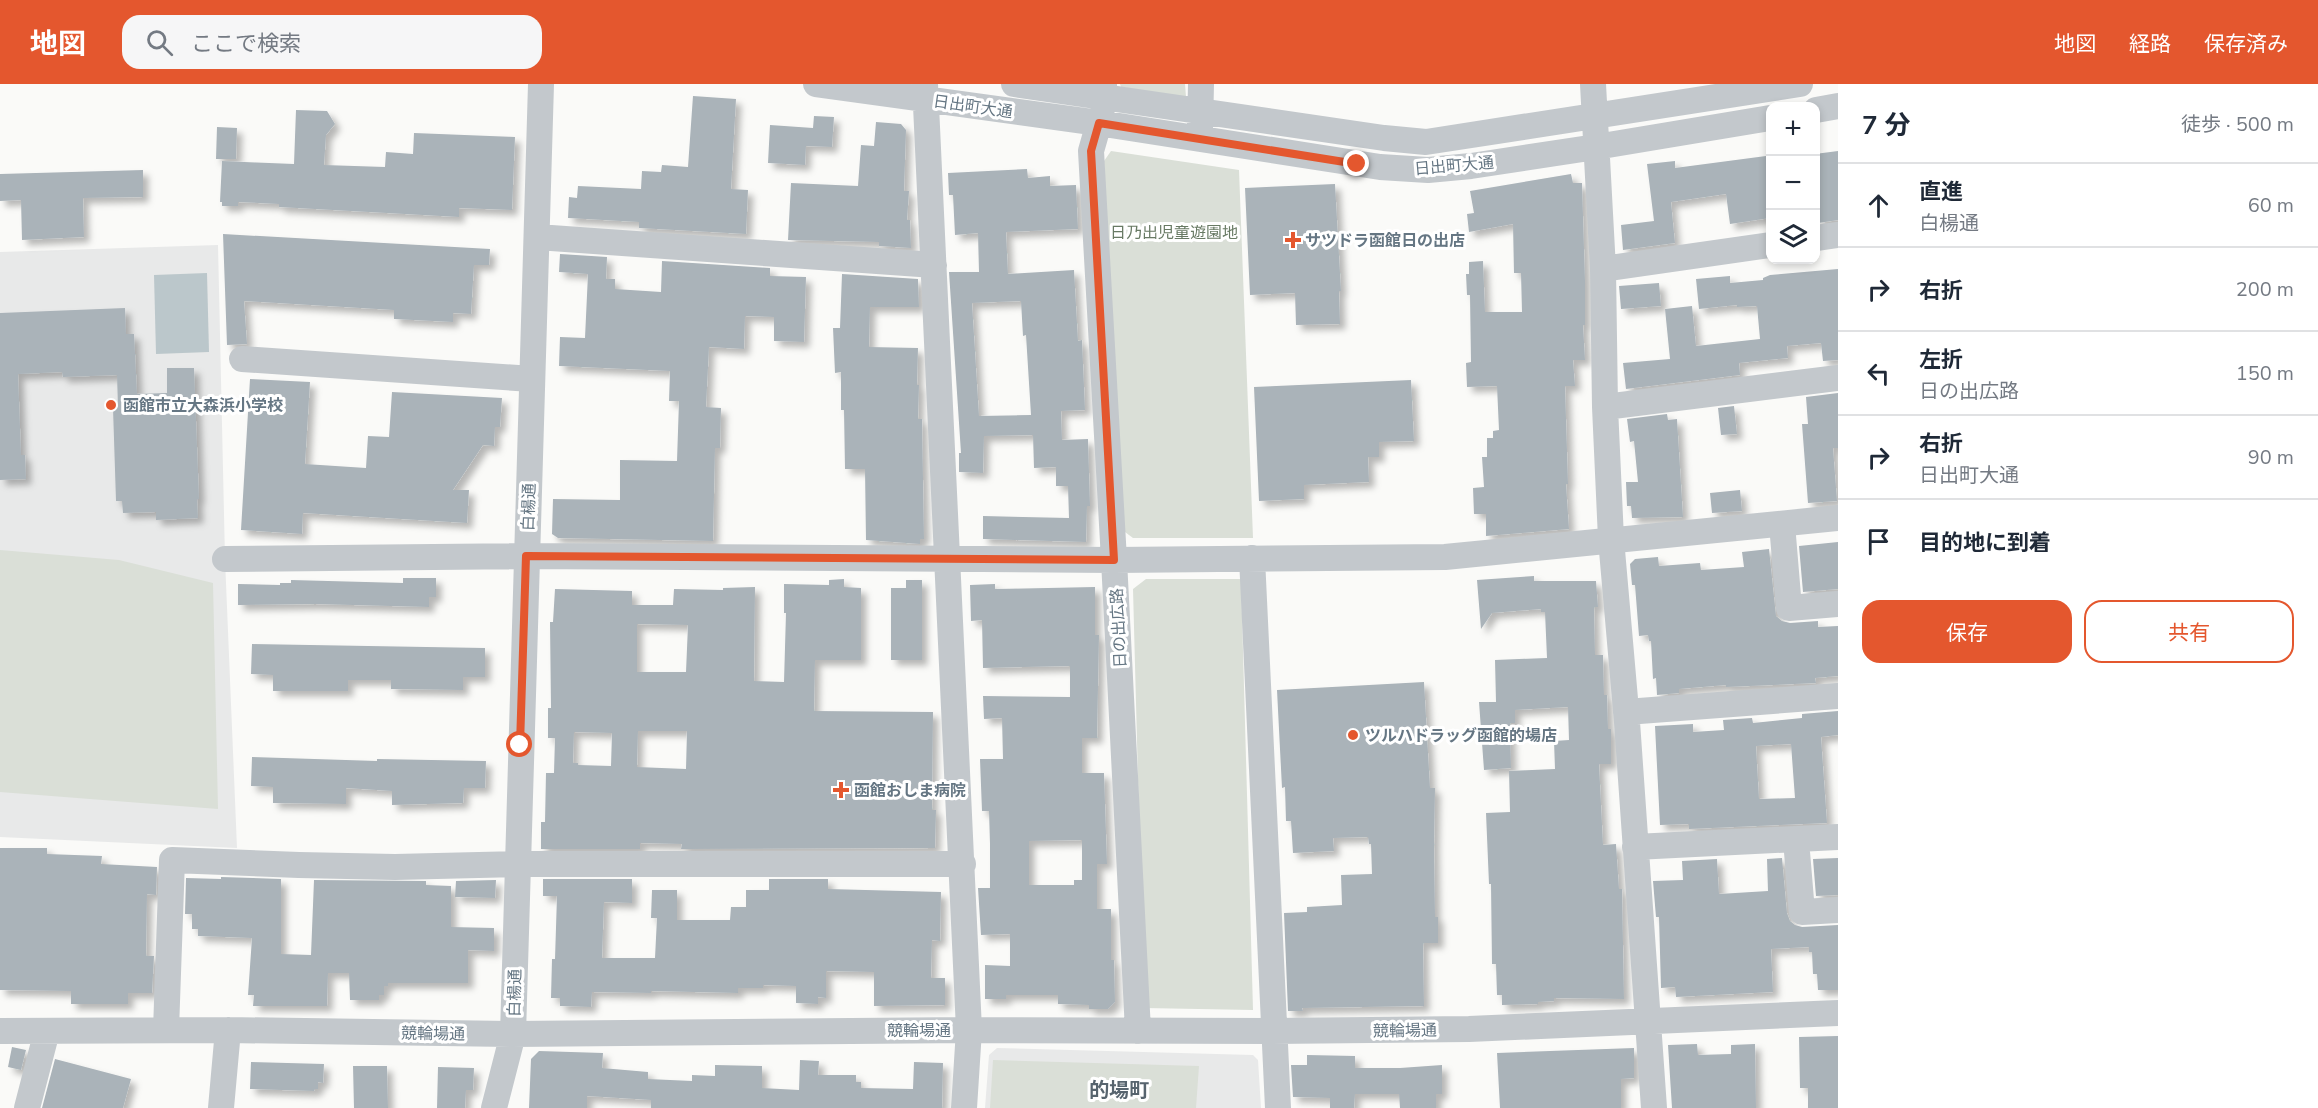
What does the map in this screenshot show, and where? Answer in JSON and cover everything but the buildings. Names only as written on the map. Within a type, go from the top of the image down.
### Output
[{"type":"street","name":"白楊通","points":[[494,1108],[513,1034],[541,84]]},
{"type":"street","name":"日出町大通","points":[[816,84],[926,92],[1099,123],[1380,167],[1428,170],[1596,147],[1766,119]]},
{"type":"street","name":"日出町大通","points":[[1014,84],[1104,90],[1200,111],[1426,142],[1800,84]]},
{"type":"street","points":[[1200,139],[1201,84]]},
{"type":"street","points":[[1593,84],[1603,269],[1605,407],[1611,539],[1626,712],[1654,1108]]},
{"type":"street","name":"日の出広路","points":[[1104,90],[1099,123],[1091,151],[1138,1030]]},
{"type":"street","points":[[926,92],[963,864],[969,1030],[964,1108]]},
{"type":"street","points":[[1820,109],[1838,106]]},
{"type":"street","points":[[1820,237],[1838,235]]},
{"type":"street","points":[[537,237],[934,265]]},
{"type":"street","points":[[1603,269],[1766,245]]},
{"type":"street","points":[[242,359],[532,379]]},
{"type":"street","points":[[1605,407],[1838,378]]},
{"type":"street","points":[[225,559],[526,556],[1114,560],[1445,557],[1838,518]]},
{"type":"street","points":[[1782,524],[1789,608],[1838,604]]},
{"type":"street","points":[[1252,558],[1278,1108]]},
{"type":"street","points":[[1626,712],[1838,696]]},
{"type":"street","points":[[1635,848],[1838,837]]},
{"type":"street","points":[[1796,840],[1802,912],[1838,910]]},
{"type":"street","points":[[166,1030],[172,860],[341,866],[963,864]]},
{"type":"street","name":"競輪場通","points":[[0,1031],[228,1030],[513,1034],[969,1030],[1273,1032],[1469,1029],[1838,1013]]},
{"type":"street","points":[[221,1108],[228,1030]]},
{"type":"street","points":[[27,1108],[47,1031]]},
{"type":"shaded area","name":"函館市立大森浜小学校","points":[[218,245],[225,559],[237,848],[0,837],[0,252]]},
{"type":"shaded area","points":[[207,273],[209,352],[156,354],[154,275]]},
{"type":"shaded area","points":[[997,1048],[1253,1055],[1258,1060],[1261,1108],[985,1108],[989,1055]]},
{"type":"green space","points":[[1120,84],[1185,84],[1186,97],[1121,87]]},
{"type":"green space","name":"日乃出児童遊園地","points":[[1111,151],[1239,170],[1253,538],[1133,538],[1121,529],[1104,161]]},
{"type":"green space","points":[[0,550],[119,560],[213,583],[218,809],[0,792]]},
{"type":"green space","points":[[1146,579],[1241,579],[1253,1010],[1144,1008],[1133,589]]},
{"type":"green space","points":[[993,1060],[1199,1066],[1196,1108],[990,1108]]},
{"type":"place","name":"サツドラ函館日の出店","points":[[1293,240]]},
{"type":"place","name":"函館市立大森浜小学校","points":[[111,405]]},
{"type":"place","name":"ツルハドラッグ函館的場店","points":[[1353,735]]},
{"type":"place","name":"函館おしま病院","points":[[841,790]]},
{"type":"district","name":"的場町","points":[[1119,1090]]},
{"type":"route","points":[[520,745],[526,556],[1114,560],[1091,151],[1099,123],[1357,164]]}]
